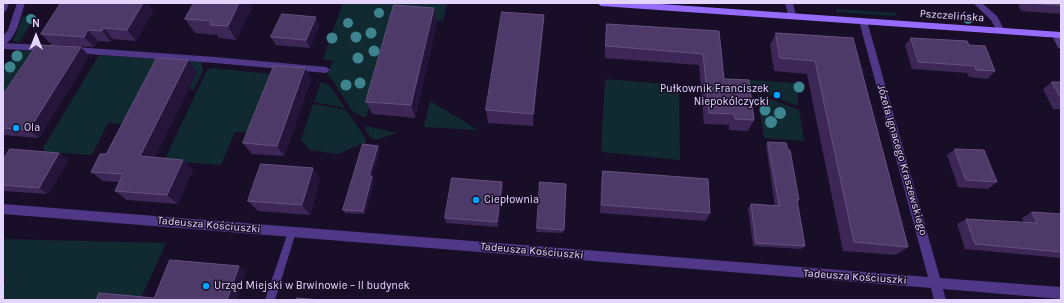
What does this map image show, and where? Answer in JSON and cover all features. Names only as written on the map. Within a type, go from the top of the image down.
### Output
[{"type":"main road","name":"Pszczelińska","points":[[601,3],[1058,35]]},
{"type":"street","points":[[3,9],[5,3]]},
{"type":"street","points":[[3,42],[12,31],[21,3]]},
{"type":"street","points":[[789,3],[792,16]]},
{"type":"street","points":[[979,4],[996,19],[1001,31]]},
{"type":"street","name":"Józefa Ignacego Kraszewskiego","points":[[863,21],[940,300]]},
{"type":"street","points":[[1058,35],[1061,46]]},
{"type":"street","name":"Tadeusza Kościuszki","points":[[3,209],[1061,293]]},
{"type":"lane","points":[[3,46],[54,49]]},
{"type":"lane","points":[[69,50],[221,60],[326,70]]},
{"type":"lane","points":[[270,300],[292,232]]},
{"type":"shaded area","points":[[343,3],[447,3],[443,21],[395,18],[366,118],[352,111],[331,78],[327,75],[333,61],[323,59]]},
{"type":"shaded area","points":[[836,10],[896,14],[894,16],[837,12]]},
{"type":"shaded area","points":[[37,15],[19,42],[13,41],[23,16]]},
{"type":"shaded area","points":[[17,50],[54,52],[3,117],[3,70]]},
{"type":"shaded area","points":[[99,55],[186,61],[188,64],[190,62],[201,62],[203,71],[194,90],[189,89],[197,71],[166,69],[137,124],[108,123],[92,155],[45,152],[43,148]]},
{"type":"shaded area","points":[[212,68],[280,75],[256,133],[235,132],[221,165],[166,161],[165,159],[207,70]]},
{"type":"shaded area","points":[[724,78],[805,84],[798,94],[798,106]]},
{"type":"shaded area","points":[[605,79],[679,85],[680,160],[601,152]]},
{"type":"shaded area","points":[[321,82],[329,85],[345,108],[314,102]]},
{"type":"shaded area","points":[[757,94],[799,110],[804,141],[764,138]]},
{"type":"shaded area","points":[[430,101],[478,130],[424,127]]},
{"type":"shaded area","points":[[313,104],[346,110],[366,139],[366,142],[338,154],[310,150],[301,140]]},
{"type":"shaded area","points":[[366,126],[397,133],[375,140],[370,137],[365,128]]},
{"type":"shaded area","points":[[3,239],[166,243],[140,300],[3,300]]},
{"type":"building","points":[[61,3],[143,3],[127,30],[104,28],[102,31],[88,30],[84,37],[41,34]]},
{"type":"building","points":[[194,3],[239,3],[228,26],[210,25],[212,21],[185,19]]},
{"type":"building","points":[[1030,3],[1061,3],[1061,5]]},
{"type":"building","points":[[394,5],[434,8],[411,105],[366,102]]},
{"type":"building","points":[[502,12],[544,15],[533,114],[486,110]]},
{"type":"building","points":[[282,14],[316,17],[306,40],[271,37]]},
{"type":"building","points":[[607,24],[719,31],[724,79],[749,80],[754,120],[735,119],[734,114],[709,113],[703,54],[606,46]]},
{"type":"building","points":[[776,33],[853,38],[908,247],[854,242],[815,61],[780,58]]},
{"type":"building","points":[[911,38],[967,41],[969,45],[985,46],[995,71],[976,70],[975,66],[919,62]]},
{"type":"building","points":[[37,45],[81,47],[29,130],[3,128],[3,95]]},
{"type":"building","points":[[157,58],[188,60],[140,156],[183,160],[167,195],[115,191],[123,174],[91,172],[100,154],[106,154]]},
{"type":"building","points":[[274,66],[305,68],[277,146],[243,143]]},
{"type":"building","points":[[1052,82],[1061,82],[1061,98]]},
{"type":"building","points":[[768,142],[786,143],[788,150],[790,150],[805,246],[756,243],[751,204],[779,206]]},
{"type":"building","points":[[363,144],[378,146],[369,176],[372,176],[363,211],[343,210]]},
{"type":"building","points":[[10,149],[59,153],[39,188],[3,185],[3,160]]},
{"type":"building","points":[[955,149],[984,150],[997,182],[966,180]]},
{"type":"building","points":[[261,164],[313,168],[302,205],[248,201]]},
{"type":"building","points":[[603,171],[708,179],[710,213],[602,205]]},
{"type":"building","name":"Ciepłownia","points":[[452,178],[502,182],[497,222],[445,218]]},
{"type":"building","points":[[540,182],[566,184],[564,230],[537,228]]},
{"type":"building","points":[[1032,212],[1061,214],[1061,252],[975,244],[966,219],[1037,223]]},
{"type":"building","name":"Urząd Miejski w Brwinowie – II budynek","points":[[170,260],[239,266],[227,300],[96,300],[99,293],[154,298]]},
{"type":"building","points":[[297,298],[321,300],[296,300]]},
{"type":"place","name":"Pułkownik Franciszek Niepokólczycki","points":[[777,95]]},
{"type":"place","name":"Ola","points":[[16,128]]},
{"type":"place","name":"Ciepłownia","points":[[476,200]]},
{"type":"place","name":"Urząd Miejski w Brwinowie – II budynek","points":[[206,286]]}]
